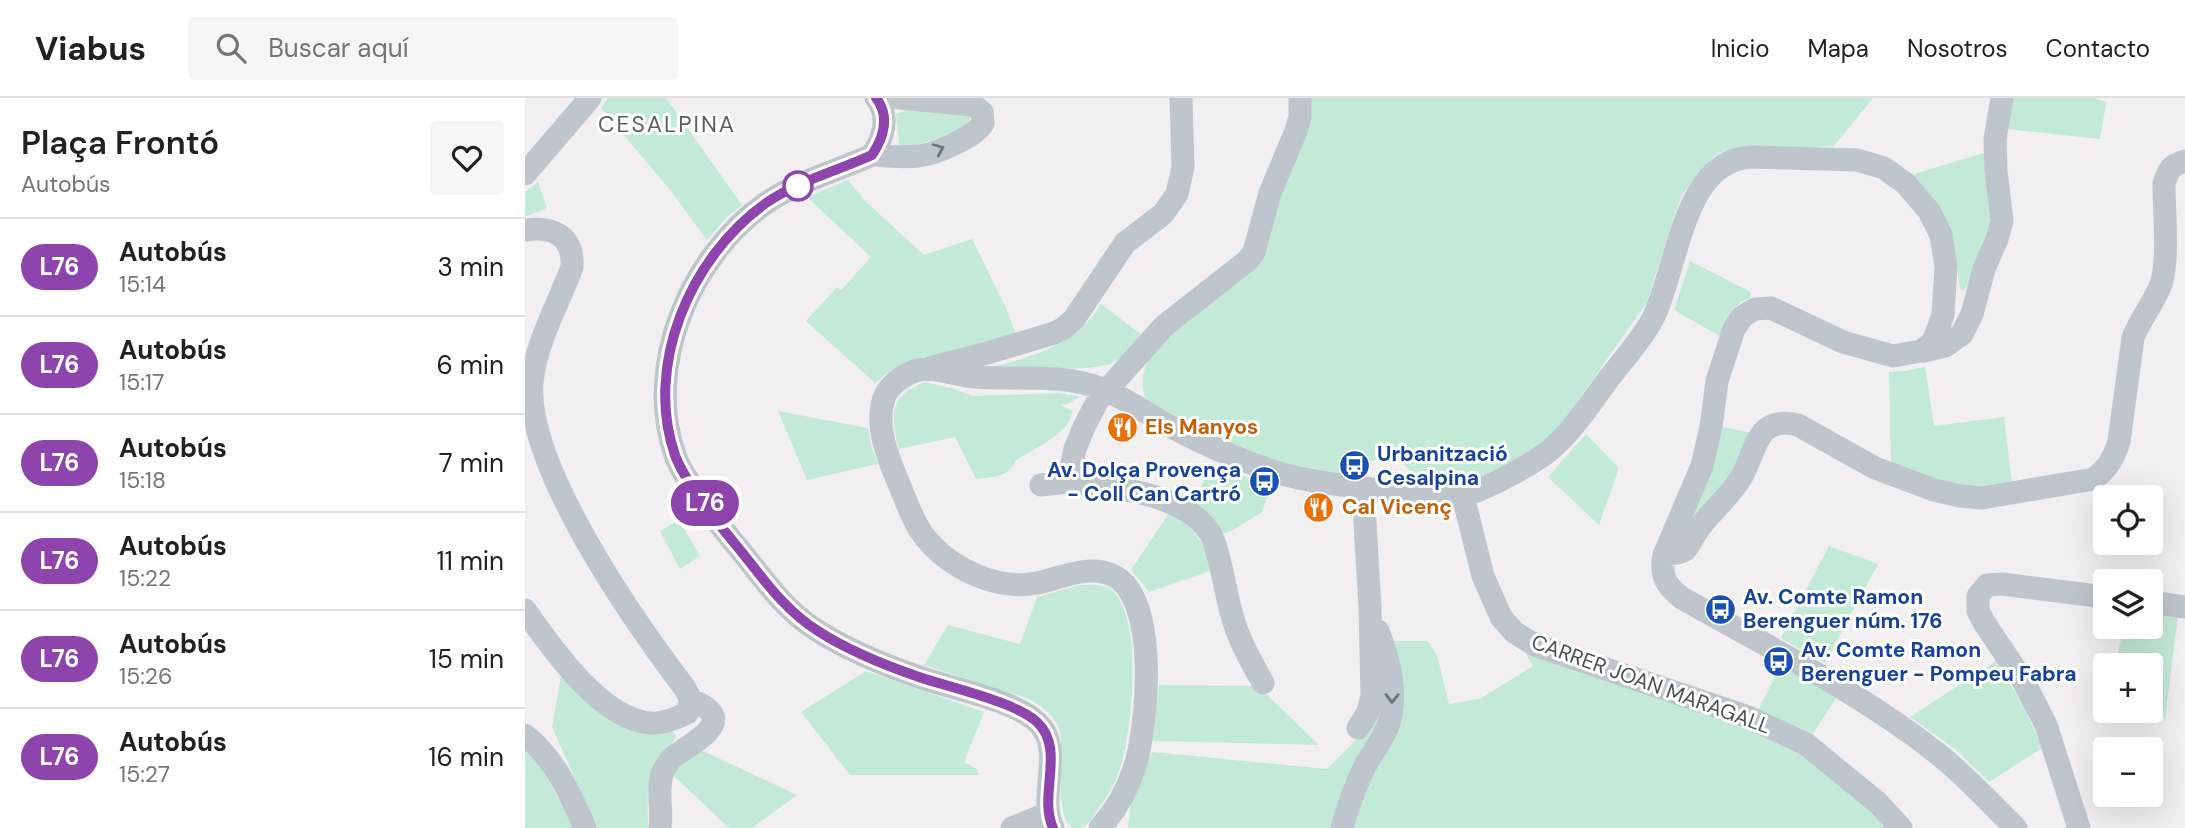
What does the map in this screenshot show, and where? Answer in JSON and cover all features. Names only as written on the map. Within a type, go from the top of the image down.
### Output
[{"type":"street","points":[[530,164],[590,98]]},
{"type":"street","points":[[872,155],[880,142],[884,122],[881,105],[876,98]]},
{"type":"street","points":[[899,98],[974,105],[982,112],[983,123],[973,134],[927,154],[872,155],[784,192],[766,203],[721,244],[701,272],[673,338],[664,382],[664,402],[675,455],[681,469],[722,528],[784,605],[807,624],[855,652],[917,677],[1016,709],[1039,723],[1050,743],[1050,821],[1012,828]]},
{"type":"street","points":[[1100,828],[1121,799],[1136,764],[1141,739],[1145,644],[1135,596],[1120,579],[1102,571],[1080,572],[1023,585],[1002,584],[958,565],[936,549],[922,534],[912,516],[891,464],[882,432],[883,401],[887,390],[915,371],[1053,333],[1074,319],[1125,243],[1163,214],[1177,194],[1183,167],[1181,98]]},
{"type":"street","points":[[1068,482],[1075,449],[1098,400],[1164,326],[1247,261],[1254,252],[1273,185],[1296,131],[1300,117],[1300,98]]},
{"type":"street","points":[[2002,98],[1995,139],[2002,221],[1972,314],[1962,334],[1945,346],[1903,356],[1881,354],[1843,342],[1771,308],[1755,309],[1742,317],[1734,329],[1717,382],[1702,466],[1664,555],[1663,575],[1665,583],[1672,590],[1820,674],[1921,741],[1955,767],[2016,828]]},
{"type":"street","points":[[927,369],[963,376],[1086,383],[1107,390],[1166,424],[1259,466],[1290,476],[1432,498],[1462,496],[1480,490],[1534,461],[1549,451],[1577,422],[1651,321],[1683,229],[1700,190],[1715,170],[1730,160],[1752,156],[1857,160],[1884,168],[1906,184],[1929,211],[1945,249],[1944,315],[1933,342],[1921,351]]},
{"type":"street","points":[[1664,555],[1679,553],[1687,548],[1697,531],[1741,477],[1763,431],[1773,424],[1785,422],[1798,425],[1875,468],[1934,490],[1960,495],[1982,498],[2094,479],[2106,469],[2114,456],[2119,441],[2133,338],[2165,271],[2164,184],[2168,171],[2175,164],[2185,161]]},
{"type":"street","points":[[525,230],[540,228],[555,232],[563,238],[573,256],[572,267],[535,363],[531,385],[532,407],[542,447],[566,502],[615,591],[691,700],[702,705],[712,715],[713,724],[710,731],[669,761],[663,773],[660,828]]},
{"type":"street","points":[[1041,485],[1068,482],[1105,486],[1152,496],[1187,511],[1211,534],[1232,618],[1246,653],[1263,683]]},
{"type":"street","points":[[1358,728],[1368,712],[1371,696],[1370,608],[1363,488]]},
{"type":"street","name":"CARRER JOAN MARAGALL","points":[[1462,496],[1483,576],[1501,617],[1514,632],[1535,645],[1748,718],[1798,740],[1861,787],[1901,828]]},
{"type":"street","points":[[2079,828],[2046,725],[2024,682],[1978,611],[1978,596],[1987,585],[2002,584],[2093,595]]},
{"type":"street","points":[[2163,604],[2185,607]]},
{"type":"street","points":[[1342,828],[1354,788],[1385,733],[1391,713],[1391,677],[1370,608]]},
{"type":"street","points":[[525,610],[567,667],[590,690],[621,712],[651,723],[677,718],[687,713],[691,700]]},
{"type":"street","points":[[525,735],[543,752],[567,787],[585,828]]},
{"type":"street","points":[[1121,799],[1126,817],[1122,828]]},
{"type":"green space","points":[[608,98],[666,98],[742,205],[726,218],[707,240],[671,191],[601,108]]},
{"type":"green space","points":[[1311,98],[1873,98],[1834,146],[1731,149],[1714,156],[1683,193],[1647,302],[1561,425],[1534,450],[1473,483],[1421,493],[1415,478],[1399,461],[1377,459],[1354,470],[1343,479],[1247,454],[1146,401],[1143,383],[1145,367],[1153,352],[1177,327],[1243,277],[1256,265],[1264,252]]},
{"type":"green space","points":[[2012,98],[2094,98],[2108,103],[2100,139],[2007,129]]},
{"type":"green space","points":[[907,110],[967,115],[971,118],[951,133],[904,148],[899,145],[896,114]]},
{"type":"green space","points":[[1987,152],[1992,222],[1963,291],[1960,289],[1956,256],[1914,174]]},
{"type":"green space","points":[[848,180],[865,201],[924,255],[972,239],[1016,334],[907,363],[875,383],[806,321],[837,287],[841,290],[871,257],[807,197]]},
{"type":"green space","points":[[538,182],[547,208],[525,217],[525,192]]},
{"type":"green space","points":[[1690,261],[1751,292],[1750,298],[1739,304],[1731,313],[1720,336],[1674,310]]},
{"type":"green space","points":[[1101,304],[1143,336],[1114,362],[1074,368],[993,367],[1039,353],[1068,338],[1092,317]]},
{"type":"green space","points":[[1925,367],[1934,426],[2004,417],[2012,484],[1976,487],[1953,485],[1891,466],[1889,372]]},
{"type":"green space","points":[[925,382],[972,396],[1058,393],[1080,396],[1061,405],[1072,411],[1070,419],[1059,433],[1016,460],[1004,473],[976,479],[955,437],[899,449],[894,426],[895,408],[904,393]]},
{"type":"green space","points":[[778,411],[868,428],[878,464],[807,480]]},
{"type":"green space","points":[[1723,427],[1752,433],[1724,486],[1680,538],[1709,477]]},
{"type":"green space","points":[[1586,434],[1619,468],[1599,525],[1548,477]]},
{"type":"green space","points":[[1211,463],[1271,487],[1262,512],[1233,530],[1219,535],[1190,504],[1197,489],[1200,490]]},
{"type":"green space","points":[[1169,513],[1197,537],[1213,570],[1149,592],[1131,570]]},
{"type":"green space","points":[[679,520],[700,556],[680,569],[660,531]]},
{"type":"green space","points":[[1829,546],[1878,564],[1825,663],[1781,638]]},
{"type":"green space","points":[[1080,585],[1104,586],[1111,590],[1121,603],[1128,623],[1133,673],[1129,726],[1119,772],[1090,821],[1083,827],[1076,828],[1068,824],[1064,814],[1061,800],[1061,738],[1059,728],[1050,715],[1029,699],[924,665],[948,625],[1020,644],[1037,597]]},
{"type":"green space","points":[[2163,614],[2178,616],[2165,719],[2163,653],[2118,653],[2121,639],[2163,639]]},
{"type":"green space","points":[[1390,641],[1427,641],[1437,655],[1449,704],[1480,699],[1533,666],[1524,651],[1707,708],[1820,761],[1890,828],[1128,828],[1131,802],[1152,752],[1327,769],[1385,711]]},
{"type":"green space","points":[[1996,661],[2022,702],[2042,748],[1989,782],[1955,749],[1910,717]]},
{"type":"green space","points":[[1781,666],[1836,698],[1809,740],[1757,712]]},
{"type":"green space","points":[[866,671],[984,712],[964,762],[977,769],[979,775],[850,775],[801,712]]},
{"type":"green space","points":[[561,677],[603,710],[670,729],[676,735],[651,774],[648,828],[597,828],[552,727]]},
{"type":"green space","points":[[1159,685],[1251,686],[1256,693],[1266,694],[1319,745],[1153,741]]},
{"type":"green space","points":[[525,748],[538,762],[575,828],[525,828]]},
{"type":"green space","points":[[699,749],[797,795],[752,828],[729,828],[672,774]]},
{"type":"bus line","name":"L76","points":[[876,98],[884,113],[884,122],[880,142],[872,155],[784,192],[766,203],[721,244],[701,272],[673,338],[664,382],[664,402],[675,455],[681,469],[722,528],[784,605],[807,624],[855,652],[917,677],[996,701],[1030,716],[1039,723],[1050,743],[1047,808],[1053,828]]},
{"type":"place","name":"Els Manyos","points":[[1122,427]]},
{"type":"place","name":"Urbanització Cesalpina","points":[[1354,466]]},
{"type":"place","name":"Av. Dolça Provença - Coll Can Cartró","points":[[1264,482]]},
{"type":"place","name":"Cal Vicenç","points":[[1319,507]]},
{"type":"place","name":"Av. Comte Ramon Berenguer núm. 176","points":[[1720,609]]},
{"type":"place","name":"Av. Comte Ramon Berenguer - Pompeu Fabra","points":[[1778,662]]},
{"type":"district","name":"CESALPINA","points":[[667,124]]}]
